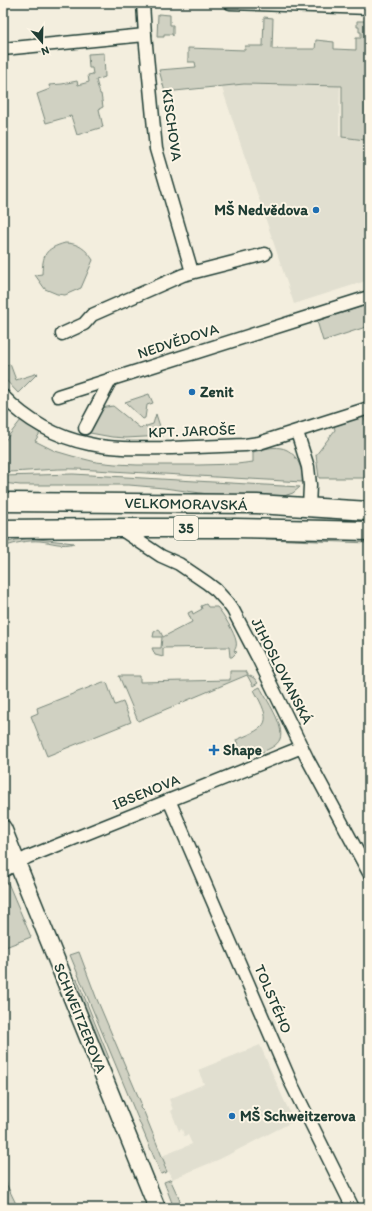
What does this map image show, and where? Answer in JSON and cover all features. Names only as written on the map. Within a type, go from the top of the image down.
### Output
[{"type":"main road","name":"VELKOMORAVSKÁ","points":[[8,499],[257,504],[369,511]]},
{"type":"main road","name":"VELKOMORAVSKÁ","points":[[5,530],[235,528],[369,531]]},
{"type":"street","name":"KISCHOVA","points":[[143,3],[156,149],[192,272]]},
{"type":"street","points":[[230,3],[369,8]]},
{"type":"street","points":[[3,49],[145,35]]},
{"type":"street","points":[[62,334],[84,324],[92,315],[183,275],[265,254]]},
{"type":"street","name":"NEDVĚDOVA","points":[[58,396],[369,298]]},
{"type":"street","points":[[85,428],[111,379]]},
{"type":"street","name":"KPT. JAROŠE","points":[[3,396],[36,423],[64,436],[88,444],[121,448],[245,445],[259,443],[369,408]]},
{"type":"street","points":[[297,432],[308,467],[310,485],[309,507]]},
{"type":"street","name":"JIHOSLOVANSKÁ","points":[[118,528],[161,556],[193,573],[218,591],[233,610],[260,660],[302,747],[369,872]]},
{"type":"street","name":"IBSENOVA","points":[[3,871],[28,857],[302,747]]},
{"type":"street","name":"TOLSTÉHO","points":[[169,800],[292,1085],[353,1208]]},
{"type":"street","name":"SCHWEITZEROVA","points":[[3,828],[157,1208]]},
{"type":"shaded area","points":[[158,14],[170,15],[170,25],[173,25],[173,36],[172,34],[164,34],[164,37],[157,37]]},
{"type":"shaded area","points":[[264,17],[273,18],[272,49],[315,49],[316,40],[334,42],[334,49],[356,50],[356,38],[361,38],[361,32],[359,32],[359,27],[357,27],[357,21],[369,21],[369,101],[365,140],[342,137],[342,86],[244,84],[165,92],[159,70],[196,67],[195,62],[188,62],[188,48],[245,50],[245,46],[263,46]]},
{"type":"shaded area","points":[[104,53],[105,77],[96,80],[101,94],[103,107],[99,109],[103,127],[77,135],[71,116],[46,123],[37,94],[50,89],[49,85],[77,81],[78,85],[89,82],[88,75],[93,74],[92,68],[89,68],[88,54]]},
{"type":"shaded area","name":"MŠ Nedvědova","points":[[221,85],[340,86],[339,136],[369,140],[369,280],[294,304]]},
{"type":"shaded area","points":[[65,243],[78,245],[88,253],[93,260],[81,288],[65,295],[57,294],[45,289],[35,275],[42,274],[44,257],[49,250]]},
{"type":"shaded area","points":[[369,304],[369,326],[323,341],[317,321]]},
{"type":"shaded area","points":[[10,364],[16,380],[38,373],[18,393],[3,377],[3,367]]},
{"type":"shaded area","points":[[149,394],[153,403],[147,405],[145,418],[143,419],[125,402]]},
{"type":"shaded area","points":[[113,406],[140,428],[153,424],[156,414],[163,436],[126,438],[90,433],[88,431],[101,408]]},
{"type":"shaded area","points":[[362,417],[369,422],[369,478],[319,478],[316,455],[335,430],[334,426]]},
{"type":"shaded area","points":[[21,420],[40,433],[35,441],[55,451],[96,462],[137,465],[237,464],[253,462],[253,452],[270,448],[286,449],[298,460],[302,471],[302,482],[77,469],[3,472],[3,443]]},
{"type":"shaded area","points":[[73,474],[300,487],[293,493],[284,496],[208,494],[129,485],[20,485],[3,483],[3,476]]},
{"type":"shaded area","points":[[270,537],[369,539],[369,543],[266,539]]},
{"type":"shaded area","points":[[30,538],[74,543],[61,544],[30,541],[3,547],[4,543]]},
{"type":"shaded area","points":[[206,604],[208,607],[217,607],[231,629],[236,642],[234,651],[237,652],[232,657],[230,657],[229,647],[163,648],[163,657],[155,655],[152,648],[161,648],[162,637],[153,637],[154,632],[159,629],[163,637],[192,622],[188,613],[192,611],[193,614],[202,609],[201,606]]},
{"type":"shaded area","points":[[230,671],[246,671],[248,675],[254,678],[258,683],[253,686],[247,675],[138,721],[119,676],[140,676],[140,682],[230,680]]},
{"type":"shaded area","points":[[103,682],[107,683],[115,705],[123,702],[131,722],[47,756],[31,716],[38,713],[37,708]]},
{"type":"shaded area","points":[[260,687],[280,727],[280,739],[275,745],[262,752],[255,749],[242,753],[236,740],[256,731],[264,722],[264,710],[254,690]]},
{"type":"shaded area","points":[[8,883],[31,937],[3,948],[3,885]]},
{"type":"shaded area","points":[[79,952],[96,997],[141,1103],[140,1108],[144,1112],[167,1172],[161,1174],[70,955]]},
{"type":"shaded area","points":[[77,979],[109,1058],[105,1059],[73,981]]},
{"type":"shaded area","name":"MŠ Schweitzerova","points":[[260,1045],[294,1121],[220,1159],[172,1179],[169,1172],[167,1172],[162,1156],[192,1144],[188,1135],[184,1136],[182,1129],[179,1131],[171,1111],[173,1110],[169,1099],[204,1084],[198,1070]]},
{"type":"shaded area","points":[[3,1177],[18,1208],[3,1208]]},
{"type":"shaded area","points":[[172,1179],[171,1181],[182,1208],[174,1208],[164,1182]]},
{"type":"place","name":"MŠ Nedvědova","points":[[316,210]]},
{"type":"place","name":"Zenit","points":[[192,392]]},
{"type":"place","name":"Shape","points":[[214,750]]},
{"type":"place","name":"MŠ Schweitzerova","points":[[232,1116]]}]
